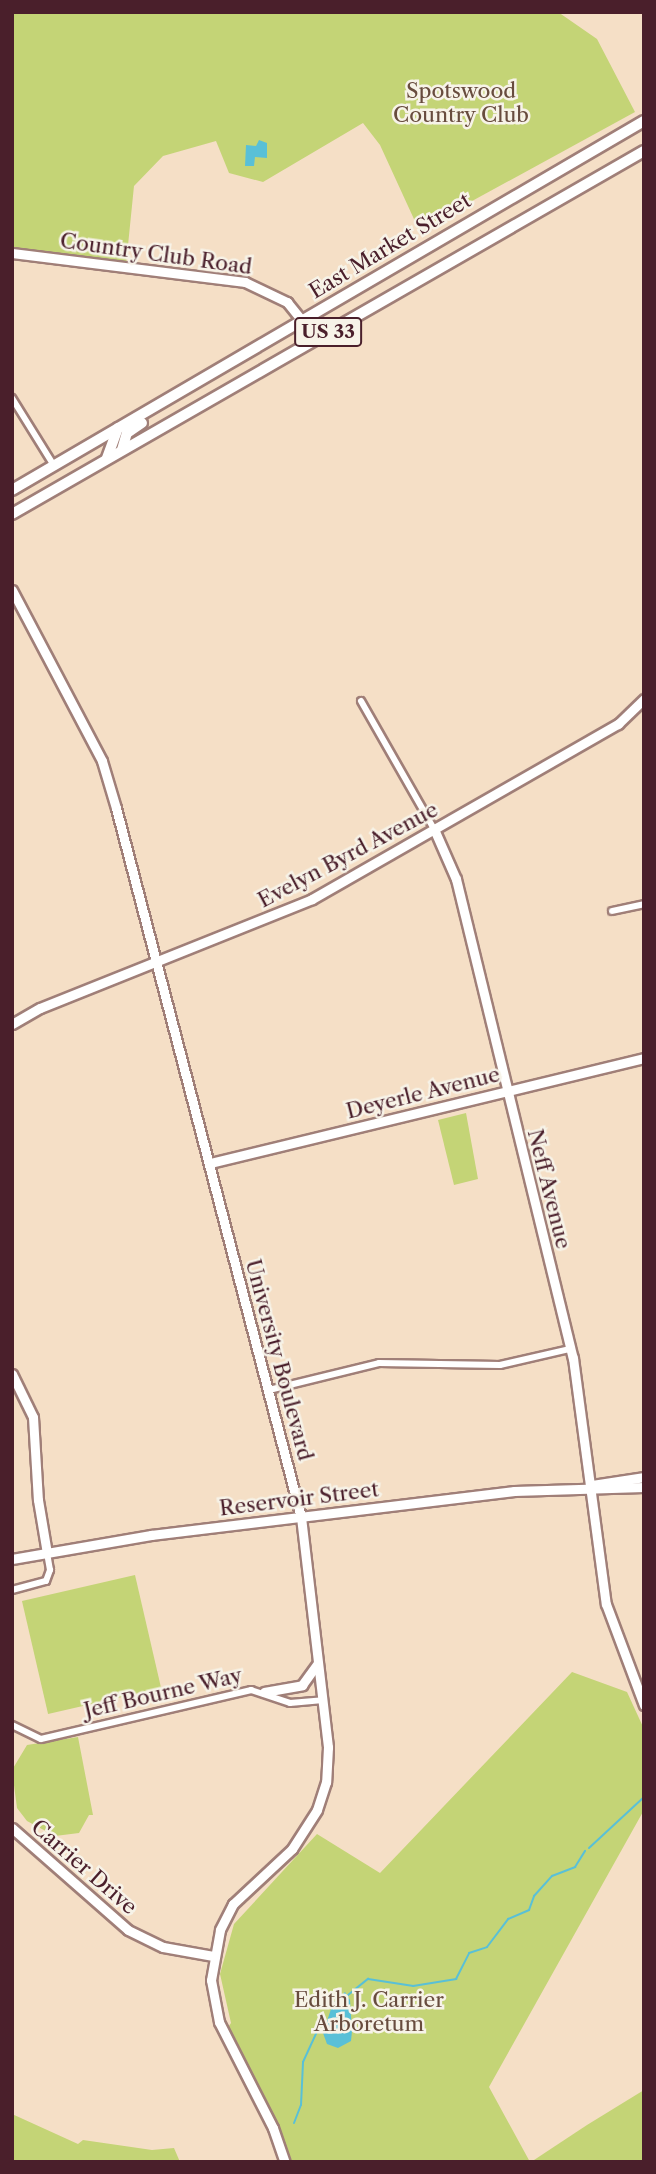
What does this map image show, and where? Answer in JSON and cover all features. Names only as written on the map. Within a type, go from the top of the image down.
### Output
[{"type":"highway","name":"East Market Street","points":[[12,490],[644,121]]},
{"type":"highway","name":"East Market Street","points":[[12,514],[644,151]]},
{"type":"highway","points":[[122,450],[131,430],[213,374]]},
{"type":"highway","points":[[107,458],[118,428]]},
{"type":"street","name":"Country Club Road","points":[[12,253],[245,282],[279,296],[304,320],[316,338]]},
{"type":"street","points":[[12,398],[53,464]]},
{"type":"street","name":"University Boulevard","points":[[12,590],[102,761],[210,1163],[301,1517],[328,1764],[317,1810],[292,1849],[233,1904],[213,1956],[215,2009],[285,2162]]},
{"type":"street","name":"Evelyn Byrd Avenue","points":[[12,1024],[35,1010],[289,911],[434,830],[635,710],[644,699]]},
{"type":"street","name":"Neff Avenue","points":[[361,701],[434,830],[453,871],[570,1349],[606,1604],[644,1705]]},
{"type":"street","points":[[635,710],[644,719]]},
{"type":"street","points":[[612,911],[644,904]]},
{"type":"street","name":"Deyerle Avenue","points":[[210,1163],[644,1058]]},
{"type":"street","points":[[269,1390],[379,1363],[500,1365],[570,1349]]},
{"type":"street","points":[[12,1374],[33,1417],[37,1500],[50,1570],[46,1581],[12,1590]]},
{"type":"street","name":"Reservoir Street","points":[[12,1559],[151,1535],[591,1486],[644,1477]]},
{"type":"street","name":"Reservoir Street","points":[[591,1486],[644,1487]]},
{"type":"street","points":[[264,1692],[302,1685],[317,1662]]},
{"type":"street","name":"Jeff Bourne Way","points":[[12,1725],[41,1739],[245,1691],[264,1692],[290,1703],[323,1700]]},
{"type":"street","name":"Carrier Drive","points":[[12,1828],[128,1930],[168,1948],[213,1956]]},
{"type":"green space","name":"Spotswood Country Club","points":[[12,12],[558,12],[597,39],[635,112],[419,230],[380,145],[363,123],[263,182],[229,173],[216,141],[163,156],[134,186],[126,265],[12,248]]},
{"type":"green space","points":[[466,1113],[478,1179],[454,1185],[438,1120]]},
{"type":"green space","points":[[135,1575],[161,1688],[48,1714],[22,1601]]},
{"type":"green space","name":"Edith J. Carrier Arboretum","points":[[572,1672],[627,1692],[644,1729],[644,1810],[489,2087],[530,2162],[285,2162],[224,2033],[231,2023],[220,1974],[234,1924],[317,1834],[380,1873]]},
{"type":"green space","points":[[78,1737],[93,1815],[89,1815],[79,1833],[55,1836],[27,1821],[17,1808],[12,1770],[27,1745]]},
{"type":"green space","points":[[644,2090],[644,2162],[531,2162],[587,2125]]},
{"type":"green space","points":[[12,2114],[78,2144],[83,2140],[152,2150],[174,2148],[180,2162],[12,2162]]},
{"type":"water","points":[[259,140],[267,143],[267,158],[255,157],[254,166],[245,166],[246,145],[256,146]]},
{"type":"water","points":[[345,1992],[350,2000],[351,2041],[338,2048],[327,2044],[323,2033],[333,2003]]},
{"type":"waterway","points":[[589,1848],[644,1797]]},
{"type":"waterway","points":[[348,1995],[368,1979],[413,1986],[456,1979],[469,1953],[487,1947],[508,1919],[529,1910],[534,1896],[552,1876],[575,1867],[585,1851]]},
{"type":"waterway","points":[[294,2123],[301,2105],[303,2062],[320,2025],[326,2023]]}]
